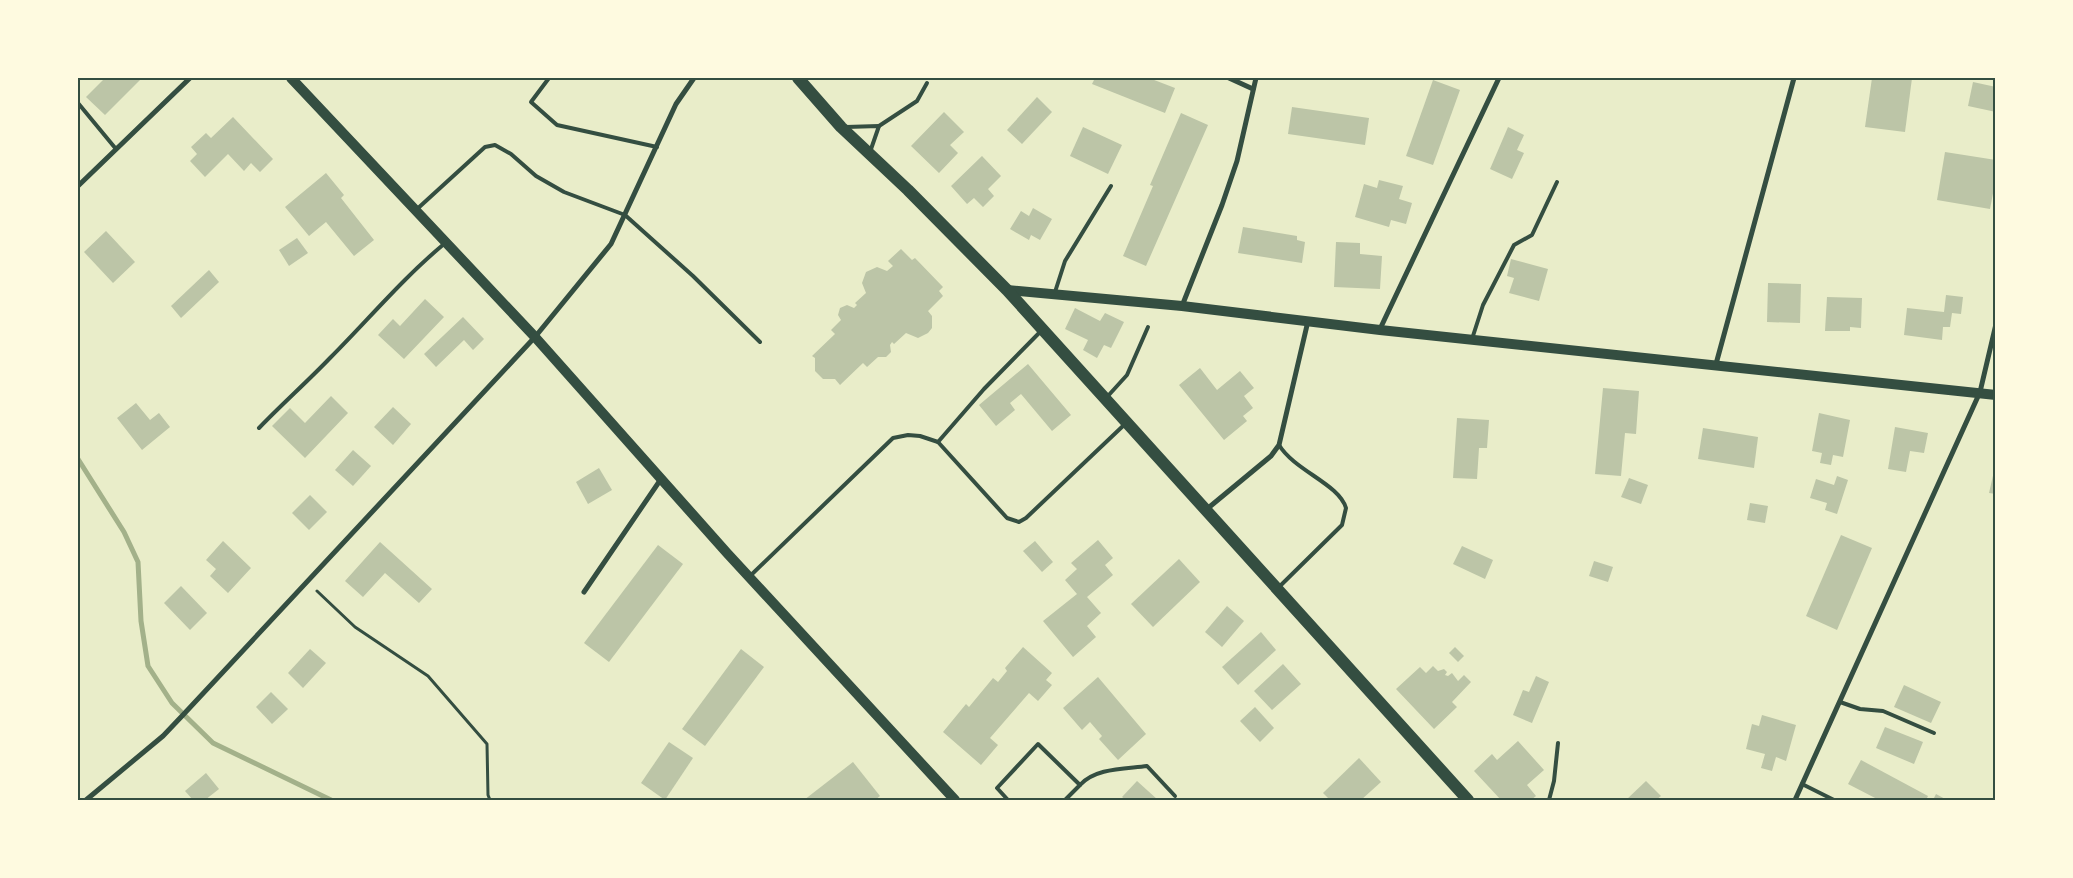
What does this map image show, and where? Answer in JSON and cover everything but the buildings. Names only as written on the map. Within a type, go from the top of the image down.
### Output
[{"type":"main road","points":[[292,78],[535,337],[749,577],[955,800]]},
{"type":"main road","points":[[798,78],[841,127],[1007,290],[1468,800]]},
{"type":"main road","points":[[1007,290],[1182,306],[1380,330],[1996,394]]},
{"type":"street","points":[[78,186],[190,78]]},
{"type":"street","points":[[86,800],[163,736],[535,337],[611,244],[676,104],[694,78]]},
{"type":"street","points":[[1229,78],[1253,89]]},
{"type":"street","points":[[1182,306],[1234,170],[1256,78]]},
{"type":"street","points":[[1380,330],[1499,78]]},
{"type":"street","points":[[1716,364],[1794,78]]},
{"type":"street","points":[[1205,510],[1272,456],[1279,445],[1308,321]]},
{"type":"street","points":[[1795,800],[1980,392],[1996,324]]},
{"type":"street","points":[[584,592],[661,479]]},
{"type":"lane","points":[[549,78],[531,102],[557,125],[657,147]]},
{"type":"lane","points":[[841,127],[879,126],[917,101],[927,83]]},
{"type":"lane","points":[[78,103],[116,149]]},
{"type":"lane","points":[[870,154],[879,126]]},
{"type":"lane","points":[[416,210],[485,147],[495,145],[511,154],[536,176],[564,192],[625,215],[693,276],[760,342]]},
{"type":"lane","points":[[1472,339],[1483,305],[1514,245],[1532,235],[1557,182]]},
{"type":"lane","points":[[1054,294],[1065,261],[1110,186]]},
{"type":"lane","points":[[259,428],[329,359],[402,282],[446,242]]},
{"type":"lane","points":[[1105,398],[1127,375],[1148,327]]},
{"type":"lane","points":[[938,442],[984,389],[1043,329]]},
{"type":"lane","points":[[749,577],[893,438],[908,435],[920,436],[938,442],[1008,518],[1019,522],[1026,518],[1127,423]]},
{"type":"lane","points":[[1277,589],[1342,525],[1346,508],[1339,494],[1293,462],[1279,445]]},
{"type":"lane","points":[[1840,702],[1860,709],[1883,711],[1934,733]]},
{"type":"lane","points":[[1549,800],[1554,781],[1558,743]]},
{"type":"lane","points":[[1008,800],[997,788],[1038,744],[1080,785]]},
{"type":"lane","points":[[1065,800],[1086,778],[1098,773],[1147,766],[1174,796]]},
{"type":"lane","points":[[1802,784],[1834,800]]},
{"type":"path","points":[[318,591],[355,627],[428,676],[486,744],[488,795],[490,800]]},
{"type":"waterway","points":[[78,459],[124,532],[138,562],[141,621],[148,666],[172,703],[213,743],[331,800]]}]
